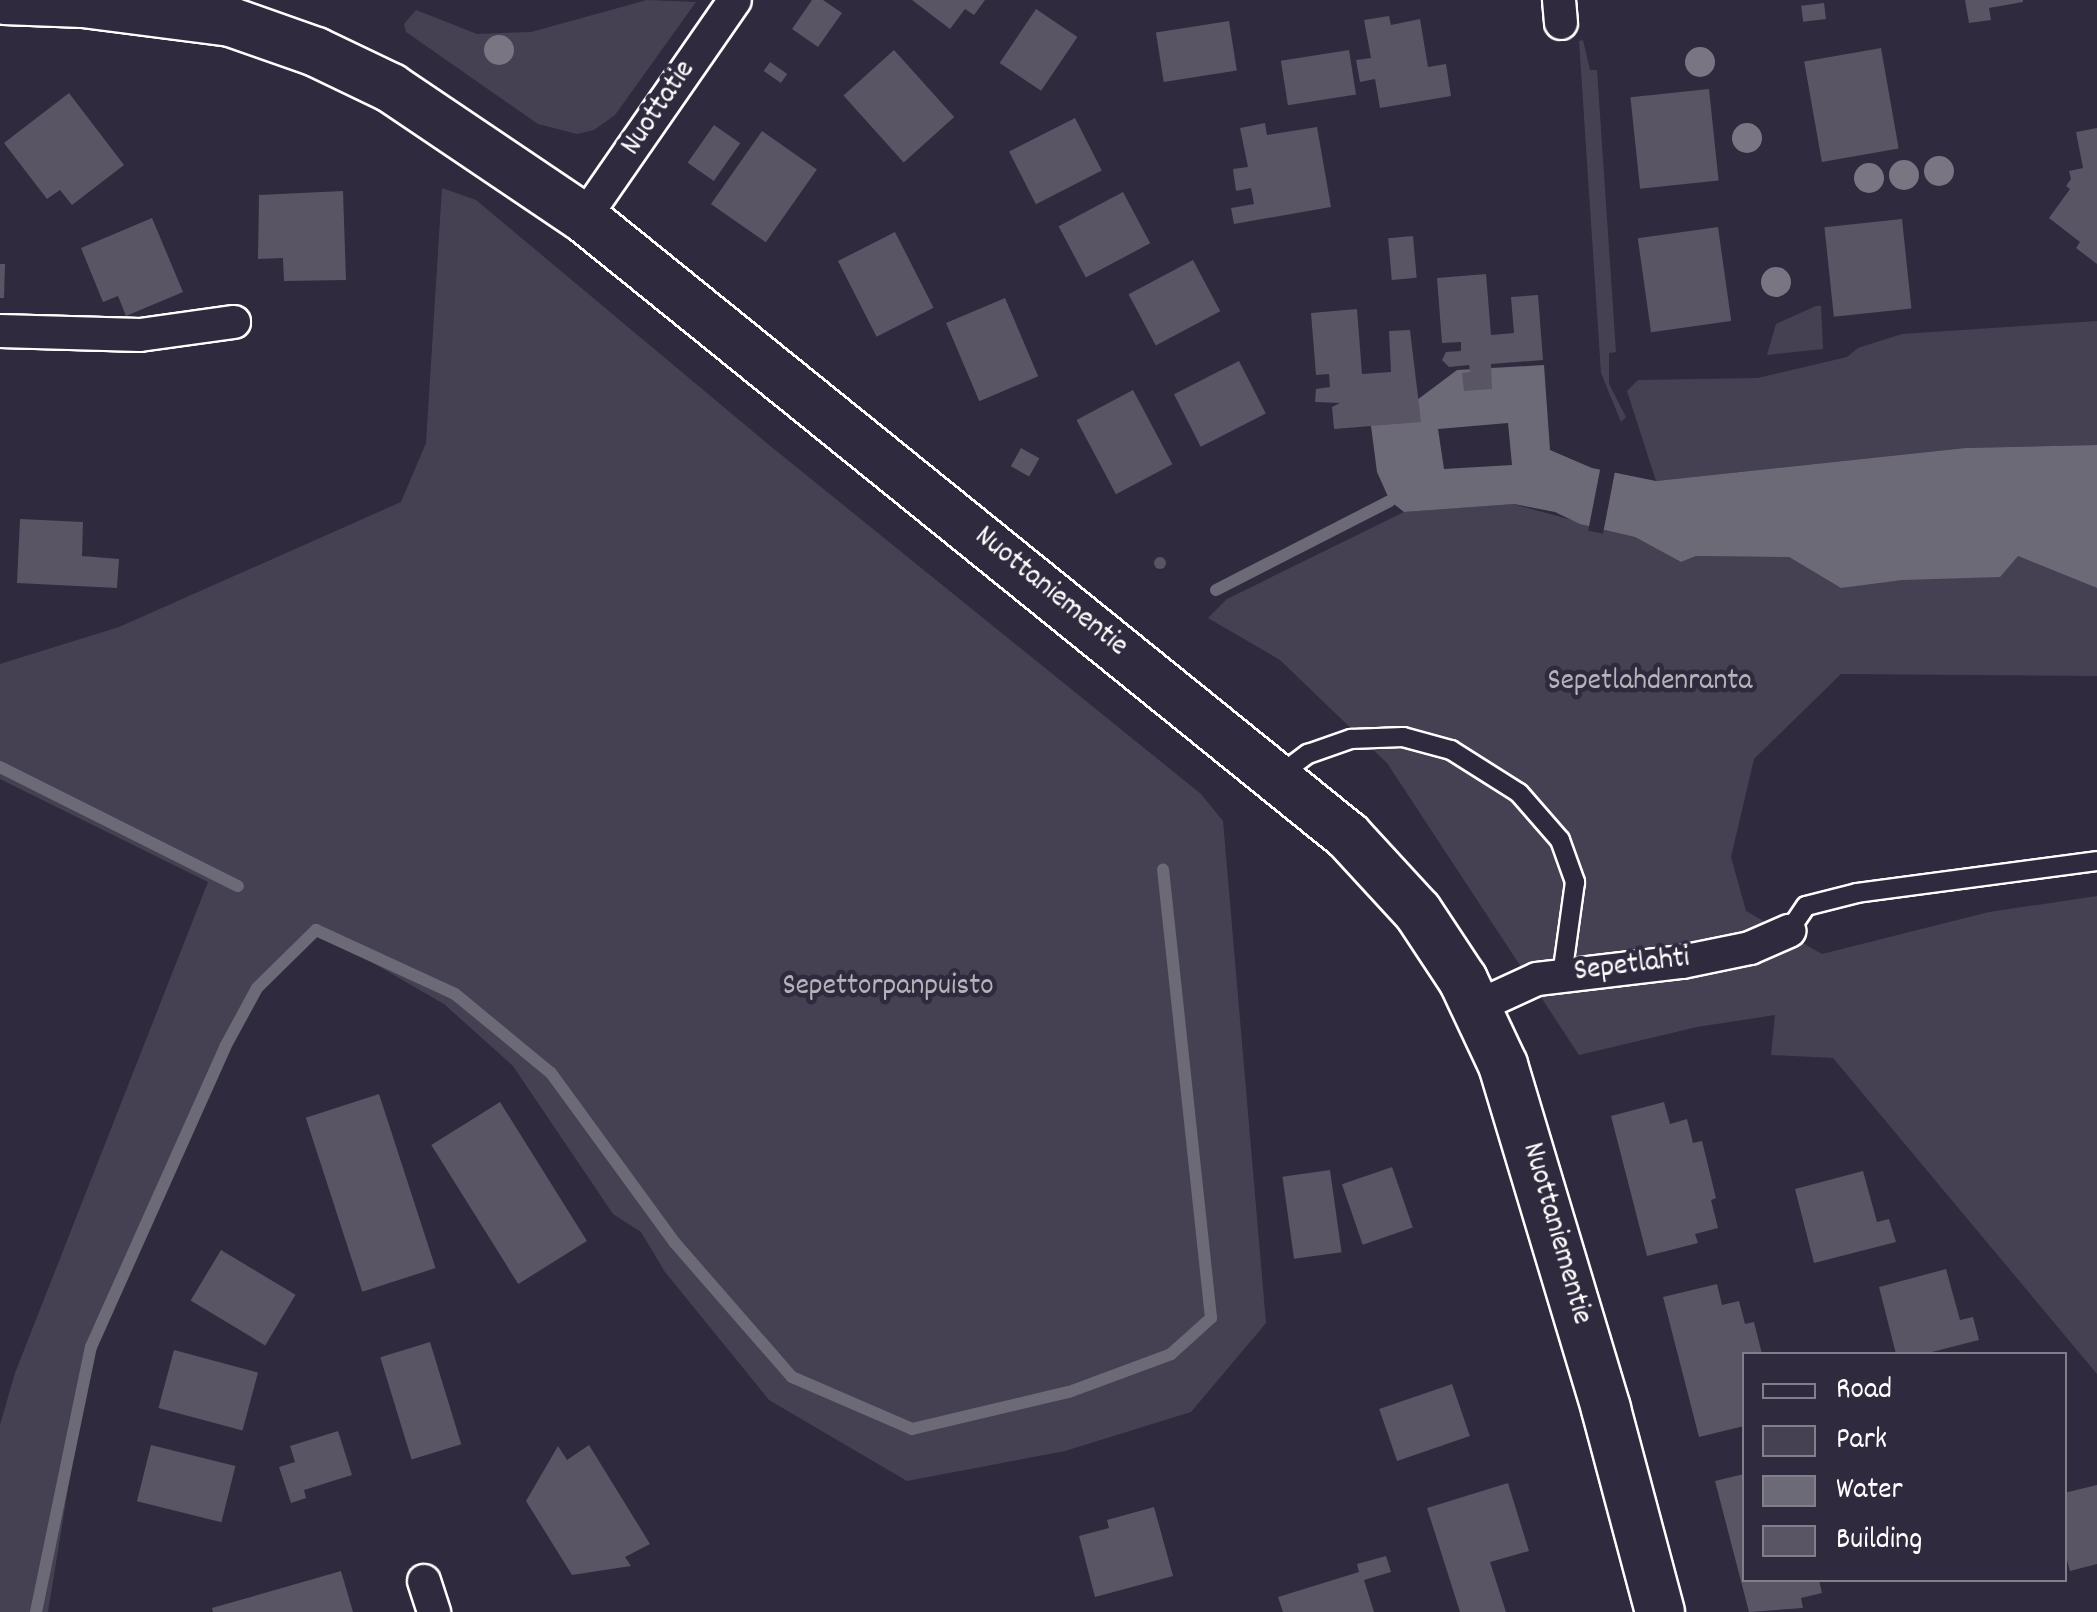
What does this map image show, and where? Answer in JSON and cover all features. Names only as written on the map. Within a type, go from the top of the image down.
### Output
[{"type":"main road","name":"Nuottaniementie","points":[[4,0],[102,5],[231,22],[265,32],[391,88],[584,218],[1348,836],[1418,912],[1476,1007],[1515,1098],[1660,1612]]},
{"type":"street","name":"Nuottatie","points":[[584,218],[735,0]]},
{"type":"street","points":[[0,330],[140,336],[234,322]]},
{"type":"street","name":"Sepetlahti","points":[[1476,1007],[1522,984],[1682,962],[1750,948],[1790,931]]},
{"type":"lane","points":[[1277,777],[1308,754],[1352,739],[1403,736],[1451,750],[1519,793],[1560,840],[1575,882],[1562,976]]},
{"type":"lane","points":[[1790,931],[1806,906],[1858,894],[2097,860]]},
{"type":"green space","points":[[647,0],[696,2],[615,115],[594,130],[577,134],[538,124],[406,32],[404,24],[416,10],[477,34],[531,32]]},
{"type":"green space","points":[[1583,40],[1590,70],[1597,70],[1616,352],[1609,353],[1609,384],[1626,417],[1621,422],[1601,373],[1579,41]]},
{"type":"green space","name":"Sepettorpanpuisto","points":[[442,188],[476,200],[769,445],[1201,794],[1223,821],[1266,1323],[1191,1412],[1065,1451],[907,1481],[769,1400],[665,1272],[641,1232],[613,1214],[513,1066],[444,1004],[316,930],[257,988],[225,1047],[91,1347],[48,1612],[0,1612],[0,1425],[15,1373],[208,882],[0,779],[0,664],[119,627],[401,502],[426,443]]},
{"type":"green space","points":[[1821,306],[1823,349],[1767,355],[1776,324]]},
{"type":"green space","points":[[2097,321],[2097,445],[1964,448],[1656,481],[1627,391],[1638,380],[1758,378],[1847,357],[1858,348],[1902,334]]},
{"type":"green space","name":"Sepetlahdenranta","points":[[1513,504],[1635,537],[1681,562],[1696,556],[1789,557],[1841,588],[2018,556],[2097,588],[2097,676],[1841,674],[1754,759],[1731,857],[1746,911],[1822,954],[1989,912],[2097,896],[2097,1374],[1833,1058],[1771,1055],[1775,1015],[1697,1027],[1579,1055],[1387,763],[1280,660],[1208,618],[1227,599],[1404,512]]},
{"type":"water","points":[[1544,365],[1550,450],[1592,468],[1656,481],[1965,448],[2097,445],[2097,588],[2018,556],[2000,577],[1902,580],[1841,588],[1789,557],[1696,556],[1681,562],[1635,537],[1580,524],[1555,512],[1514,504],[1404,512],[1390,501],[1377,472],[1368,403],[1417,400],[1457,370]],"holes":[[[1508,423],[1512,465],[1444,469],[1438,429]]]},
{"type":"pier","points":[[1601,465],[1616,468],[1603,534],[1588,531]]},
{"type":"building","points":[[812,0],[823,0],[842,13],[818,47],[792,29]]},
{"type":"building","points":[[912,0],[985,0],[974,15],[965,9],[950,29]]},
{"type":"building","points":[[1965,0],[2023,2],[1989,8],[1991,20],[1969,23]]},
{"type":"building","points":[[1824,3],[1826,19],[1803,22],[1801,6]]},
{"type":"building","points":[[1036,9],[1077,37],[1041,91],[1000,63]]},
{"type":"building","points":[[1389,16],[1391,25],[1420,19],[1428,67],[1446,64],[1451,96],[1380,108],[1375,79],[1360,82],[1356,60],[1371,58],[1364,20]]},
{"type":"building","points":[[1229,21],[1237,70],[1164,82],[1156,33]]},
{"type":"building","points":[[1881,48],[1899,148],[1822,162],[1804,62]]},
{"type":"building","points":[[894,50],[954,117],[904,162],[843,96]]},
{"type":"building","points":[[1349,50],[1356,94],[1288,105],[1281,61]]},
{"type":"building","points":[[770,62],[787,74],[781,83],[764,71]]},
{"type":"building","points":[[1709,89],[1719,180],[1640,189],[1630,97]]},
{"type":"building","points":[[69,93],[124,165],[72,205],[60,190],[47,199],[4,143]]},
{"type":"building","points":[[1075,118],[1102,171],[1036,204],[1009,152]]},
{"type":"building","points":[[1265,123],[1267,135],[1317,127],[1331,207],[1234,224],[1231,208],[1254,204],[1251,188],[1236,191],[1233,169],[1248,167],[1240,128]]},
{"type":"building","points":[[714,125],[740,143],[714,181],[688,163]]},
{"type":"building","points":[[2097,128],[2097,264],[2076,248],[2080,242],[2049,218],[2070,189],[2066,186],[2071,179],[2069,171],[2083,168],[2076,132]]},
{"type":"building","points":[[762,131],[817,169],[766,242],[711,204]]},
{"type":"building","points":[[343,191],[346,280],[284,281],[283,258],[258,259],[259,195]]},
{"type":"building","points":[[1123,192],[1150,243],[1086,277],[1059,226]]},
{"type":"building","points":[[152,218],[183,292],[126,316],[118,296],[103,302],[81,248]]},
{"type":"building","points":[[1902,219],[1911,309],[1834,317],[1824,227]]},
{"type":"building","points":[[1718,227],[1731,321],[1651,332],[1638,238]]},
{"type":"building","points":[[895,232],[934,308],[877,337],[838,261]]},
{"type":"building","points":[[1413,236],[1417,278],[1392,280],[1388,238]]},
{"type":"building","points":[[1193,260],[1220,311],[1156,345],[1129,294]]},
{"type":"building","points":[[0,264],[5,264],[4,298],[0,298]]},
{"type":"building","points":[[1486,274],[1491,335],[1514,333],[1511,297],[1538,295],[1543,360],[1491,364],[1492,389],[1464,391],[1462,373],[1470,372],[1469,365],[1449,367],[1442,360],[1446,352],[1461,351],[1461,342],[1442,343],[1437,278]]},
{"type":"building","points":[[1005,298],[1038,376],[979,401],[946,323]]},
{"type":"building","points":[[1357,309],[1362,374],[1391,372],[1389,331],[1410,330],[1421,422],[1334,429],[1332,407],[1340,403],[1315,402],[1316,389],[1330,387],[1329,374],[1316,375],[1311,313]]},
{"type":"building","points":[[1239,361],[1266,414],[1201,447],[1174,394]]},
{"type":"building","points":[[1133,390],[1172,464],[1116,494],[1076,420]]},
{"type":"building","points":[[1021,448],[1039,458],[1029,477],[1011,466]]},
{"type":"building","points":[[20,519],[83,522],[82,556],[119,559],[117,588],[17,583]]},
{"type":"building","points":[[1160,557],[1166,563],[1160,569],[1154,563]]},
{"type":"building","points":[[379,1094],[436,1268],[362,1292],[306,1118]]},
{"type":"building","points":[[500,1102],[587,1241],[518,1284],[431,1145]]},
{"type":"building","points":[[1664,1102],[1670,1124],[1687,1119],[1693,1143],[1702,1141],[1716,1198],[1711,1200],[1718,1228],[1695,1234],[1698,1243],[1647,1256],[1611,1116]]},
{"type":"building","points":[[1392,1167],[1413,1228],[1363,1245],[1342,1184]]},
{"type":"building","points":[[1330,1170],[1342,1252],[1294,1259],[1282,1177]]},
{"type":"building","points":[[1863,1171],[1877,1222],[1889,1219],[1896,1242],[1814,1263],[1795,1189]]},
{"type":"building","points":[[221,1250],[296,1295],[265,1345],[191,1301]]},
{"type":"building","points":[[1946,1269],[1960,1320],[1973,1317],[1979,1340],[1932,1352],[1895,1352],[1879,1287]]},
{"type":"building","points":[[1717,1284],[1722,1305],[1739,1301],[1745,1324],[1754,1322],[1762,1352],[1742,1352],[1742,1426],[1699,1437],[1663,1297]]},
{"type":"building","points":[[430,1342],[461,1444],[412,1460],[380,1357]]},
{"type":"building","points":[[174,1350],[258,1373],[243,1430],[158,1408]]},
{"type":"building","points":[[1452,1384],[1470,1436],[1397,1461],[1379,1409]]},
{"type":"building","points":[[338,1431],[352,1475],[304,1490],[306,1498],[291,1503],[279,1467],[295,1462],[290,1446]]},
{"type":"building","points":[[151,1445],[235,1466],[221,1522],[137,1501]]},
{"type":"building","points":[[589,1445],[650,1544],[625,1557],[631,1566],[572,1575],[526,1501],[558,1446],[567,1460]]},
{"type":"building","points":[[1742,1474],[1742,1582],[1819,1582],[1822,1593],[1801,1598],[1803,1608],[1749,1612],[1715,1481]]},
{"type":"building","points":[[1508,1483],[1529,1551],[1490,1562],[1506,1612],[1460,1612],[1427,1508]]},
{"type":"building","points":[[2097,1485],[2097,1564],[2070,1571],[2067,1560],[2067,1492]]},
{"type":"building","points":[[1154,1507],[1173,1576],[1095,1597],[1079,1536],[1109,1528],[1107,1520]]},
{"type":"building","points":[[1386,1556],[1391,1572],[1364,1580],[1374,1612],[1283,1612],[1278,1597],[1359,1572],[1357,1564]]},
{"type":"building","points":[[341,1571],[353,1612],[213,1612],[212,1608]]},
{"type":"waterway","points":[[1216,590],[1390,501]]},
{"type":"waterway","points":[[0,767],[238,886]]},
{"type":"waterway","points":[[36,1612],[91,1347],[225,1047],[257,988],[316,930],[455,994],[551,1073],[675,1243],[792,1377],[912,1429],[1069,1392],[1171,1354],[1211,1318],[1163,870]]}]
